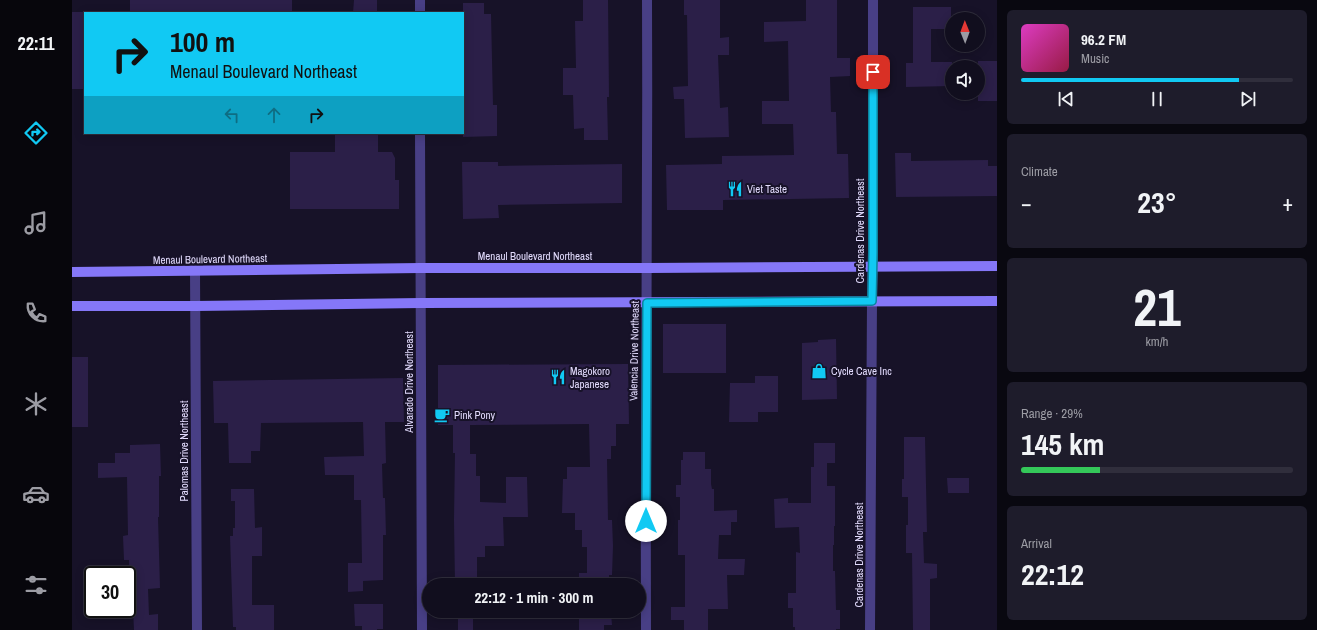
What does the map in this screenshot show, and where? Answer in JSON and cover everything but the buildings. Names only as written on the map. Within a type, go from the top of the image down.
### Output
[{"type":"main road","name":"Menaul Boulevard Northeast","points":[[72,272],[421,268],[997,266]]},
{"type":"main road","points":[[72,306],[997,301]]},
{"type":"street","points":[[420,0],[420,12]]},
{"type":"street","name":"Valencia Drive Northeast","points":[[646,630],[648,268],[647,0]]},
{"type":"street","name":"Cardenas Drive Northeast","points":[[870,630],[873,266],[873,0]]},
{"type":"street","name":"Alvarado Drive Northeast","points":[[420,134],[422,630]]},
{"type":"street","name":"Palomas Drive Northeast","points":[[196,271],[197,630]]},
{"type":"place","name":"Viet Taste","points":[[735,189]]},
{"type":"place","name":"Cycle Cave Inc","points":[[819,371]]},
{"type":"place","name":"Magokoro Japanese","points":[[558,377]]},
{"type":"place","name":"Pink Pony","points":[[442,415]]},
{"type":"route","points":[[646,521],[645,428],[647,303],[872,301],[873,72]]}]
